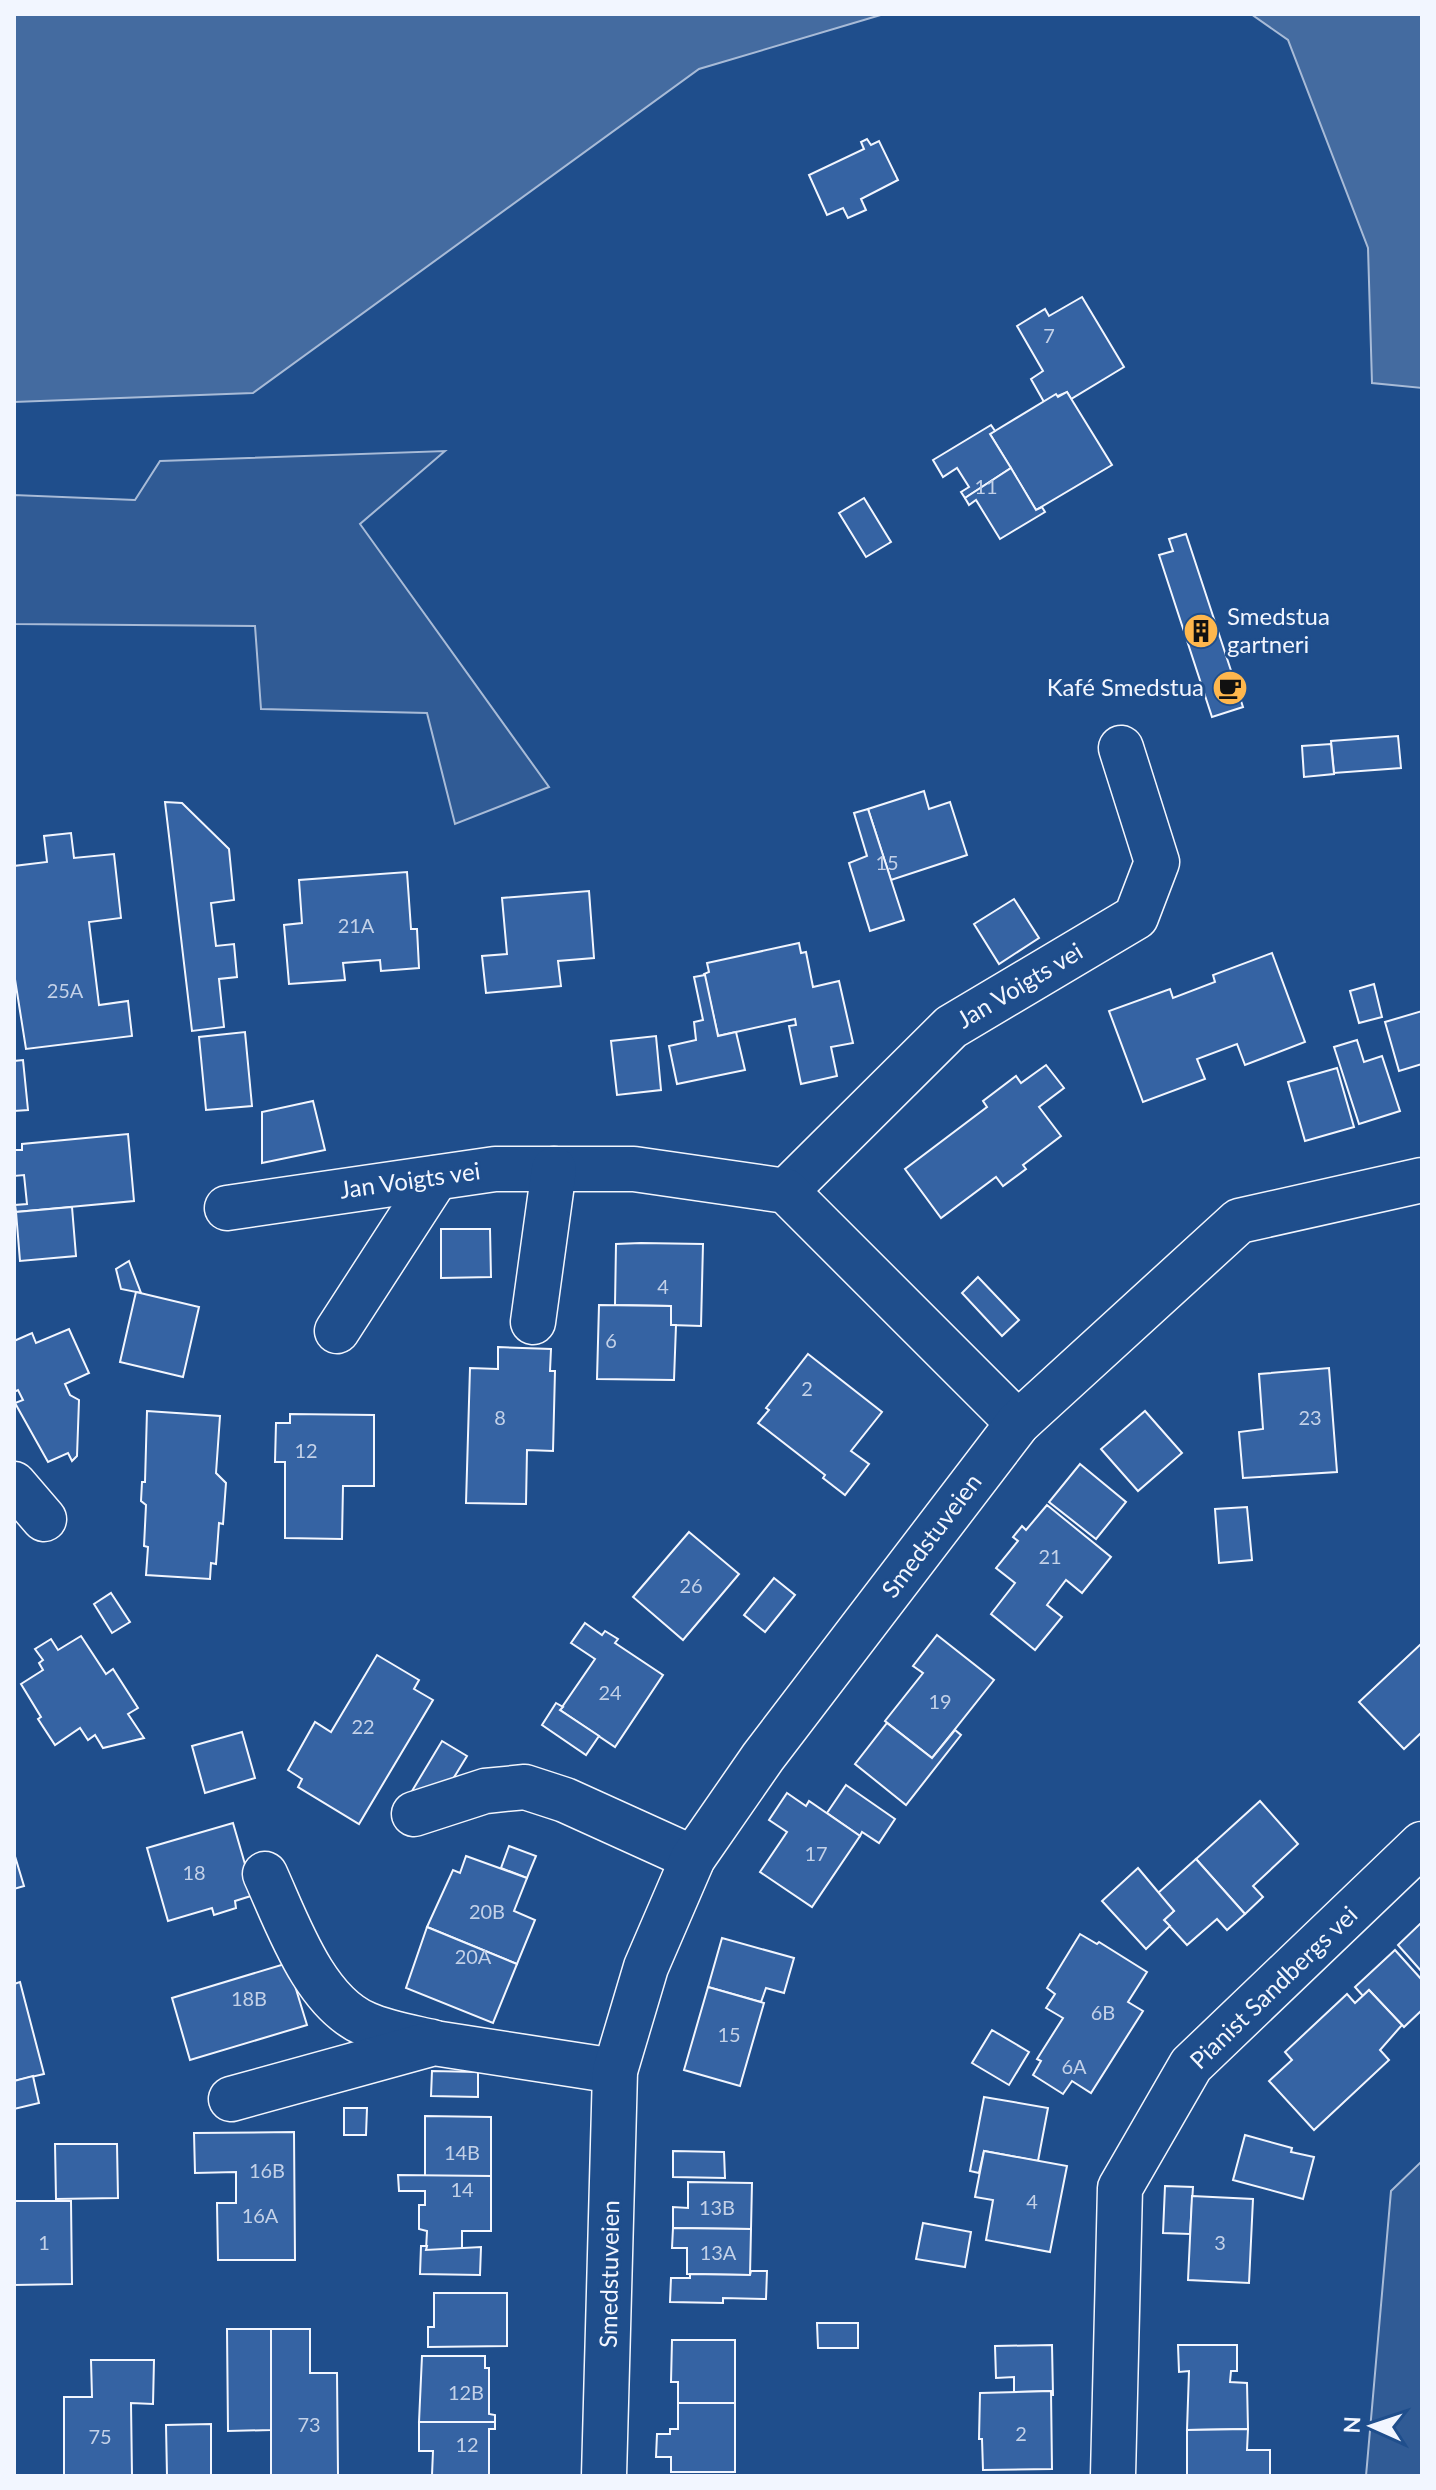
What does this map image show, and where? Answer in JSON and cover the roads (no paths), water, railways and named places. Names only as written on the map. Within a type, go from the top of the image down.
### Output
[{"type":"street","name":"Jan Voigts vei","points":[[227,1208],[495,1169],[634,1169],[786,1191],[951,1027],[1136,917],[1157,862],[1121,748]]},
{"type":"street","points":[[533,1322],[554,1169]]},
{"type":"street","points":[[337,1331],[436,1178]]},
{"type":"street","name":"Smedstuveien","points":[[604,2476],[615,2071],[646,1967],[693,1858],[763,1757],[1018,1423],[1239,1221],[1422,1180]]},
{"type":"street","points":[[786,1191],[1018,1423]]},
{"type":"street","points":[[14,1484],[44,1519]]},
{"type":"street","points":[[414,1814],[485,1791],[525,1787],[565,1800],[693,1858]]},
{"type":"street","name":"Pianist Sandbergs vei","points":[[1113,2476],[1120,2188],[1191,2065],[1422,1844]]},
{"type":"street","points":[[265,1874],[303,1957],[336,2003],[365,2024],[434,2043],[615,2071]]},
{"type":"street","points":[[231,2099],[434,2043]]},
{"type":"place","name":"Smedstua gartneri","points":[[1201,631]]},
{"type":"place","name":"Kafé Smedstua","points":[[1230,688]]}]
